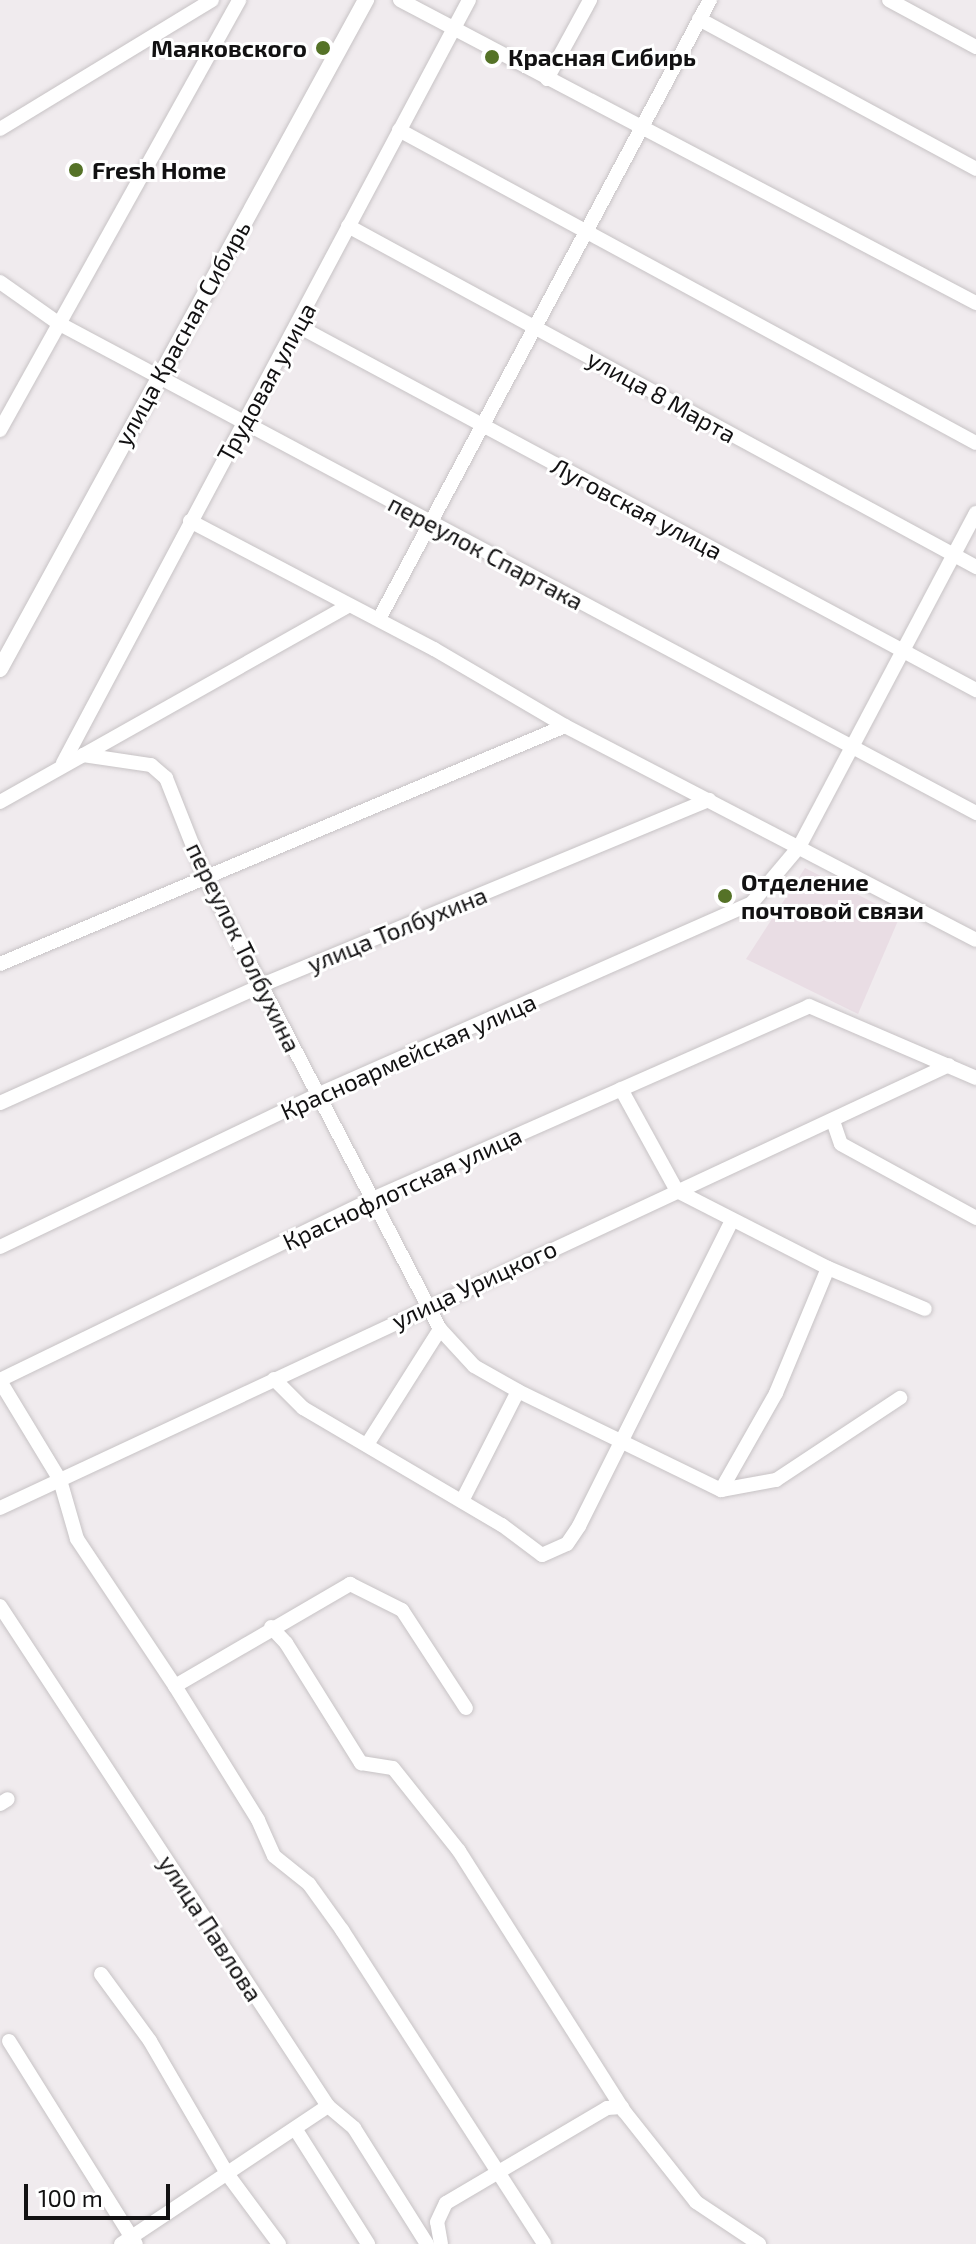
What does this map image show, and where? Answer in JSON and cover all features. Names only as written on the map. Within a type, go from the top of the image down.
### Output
[{"type":"main road","name":"улица Красная Сибирь","points":[[0,669],[157,376],[366,0]]},
{"type":"street","points":[[0,129],[212,0]]},
{"type":"street","points":[[0,430],[239,0]]},
{"type":"street","points":[[400,0],[643,131],[976,303]]},
{"type":"street","name":"Трудовая улица","points":[[63,763],[469,0]]},
{"type":"street","points":[[547,79],[590,0]]},
{"type":"street","points":[[379,619],[587,229],[643,131],[710,0]]},
{"type":"street","points":[[889,0],[976,47]]},
{"type":"street","points":[[699,19],[976,169]]},
{"type":"street","points":[[399,130],[587,229],[976,443]]},
{"type":"street","name":"улица 8 Марта","points":[[348,226],[976,567]]},
{"type":"street","name":"переулок Спартака","points":[[0,282],[58,323],[976,813]]},
{"type":"street","name":"Луговская улица","points":[[298,326],[976,690]]},
{"type":"street","name":"Красноармейская улица","points":[[0,1247],[317,1095],[751,904],[799,847],[976,513]]},
{"type":"street","points":[[190,521],[379,619],[565,726],[976,940]]},
{"type":"street","points":[[0,802],[63,763],[83,755],[349,605]]},
{"type":"street","points":[[0,964],[565,726]]},
{"type":"street","name":"переулок Толбухина","points":[[83,755],[151,765],[166,778],[206,879],[370,1200],[440,1329],[474,1366],[518,1391],[619,1437],[721,1490]]},
{"type":"street","name":"улица Толбухина","points":[[0,1103],[262,985],[709,800]]},
{"type":"street","name":"Краснофлотская улица","points":[[0,1380],[370,1200],[809,1006],[949,1065]]},
{"type":"street","points":[[949,1065],[976,1078]]},
{"type":"street","name":"улица Урицкого","points":[[0,1508],[426,1305],[833,1121],[949,1065]]},
{"type":"street","points":[[621,1089],[677,1191],[828,1268],[925,1309]]},
{"type":"street","points":[[833,1121],[841,1144],[976,1218]]},
{"type":"street","points":[[274,1379],[303,1408],[368,1443],[542,1555],[567,1544],[732,1220]]},
{"type":"street","points":[[721,1490],[776,1393],[828,1268]]},
{"type":"street","points":[[368,1443],[440,1329]]},
{"type":"street","points":[[0,1380],[60,1480],[77,1539],[175,1686],[258,1820],[274,1856],[309,1884],[342,1930],[544,2244]]},
{"type":"street","points":[[462,1501],[518,1391]]},
{"type":"street","points":[[721,1490],[776,1480],[900,1398]]},
{"type":"street","points":[[175,1686],[271,1627],[350,1584],[402,1610],[466,1708]]},
{"type":"street","name":"улица Павлова","points":[[0,1606],[328,2106],[354,2128],[427,2244]]},
{"type":"street","points":[[271,1627],[286,1643],[361,1763],[393,1768],[459,1851],[622,2107],[696,2202],[759,2244]]},
{"type":"street","points":[[101,1974],[150,2041],[228,2175],[279,2244]]},
{"type":"street","points":[[9,2041],[129,2242],[328,2106]]},
{"type":"street","points":[[441,2244],[437,2222],[446,2203],[500,2175],[607,2108],[622,2107]]},
{"type":"street","points":[[296,2130],[368,2244]]},
{"type":"shaded area","points":[[805,868],[900,916],[858,1014],[746,959]]},
{"type":"place","name":"Маяковского","points":[[323,48]]},
{"type":"place","name":"Красная Сибирь","points":[[492,57]]},
{"type":"place","name":"Fresh Home","points":[[76,170]]},
{"type":"place","name":"Отделение почтовой связи","points":[[725,896]]}]
